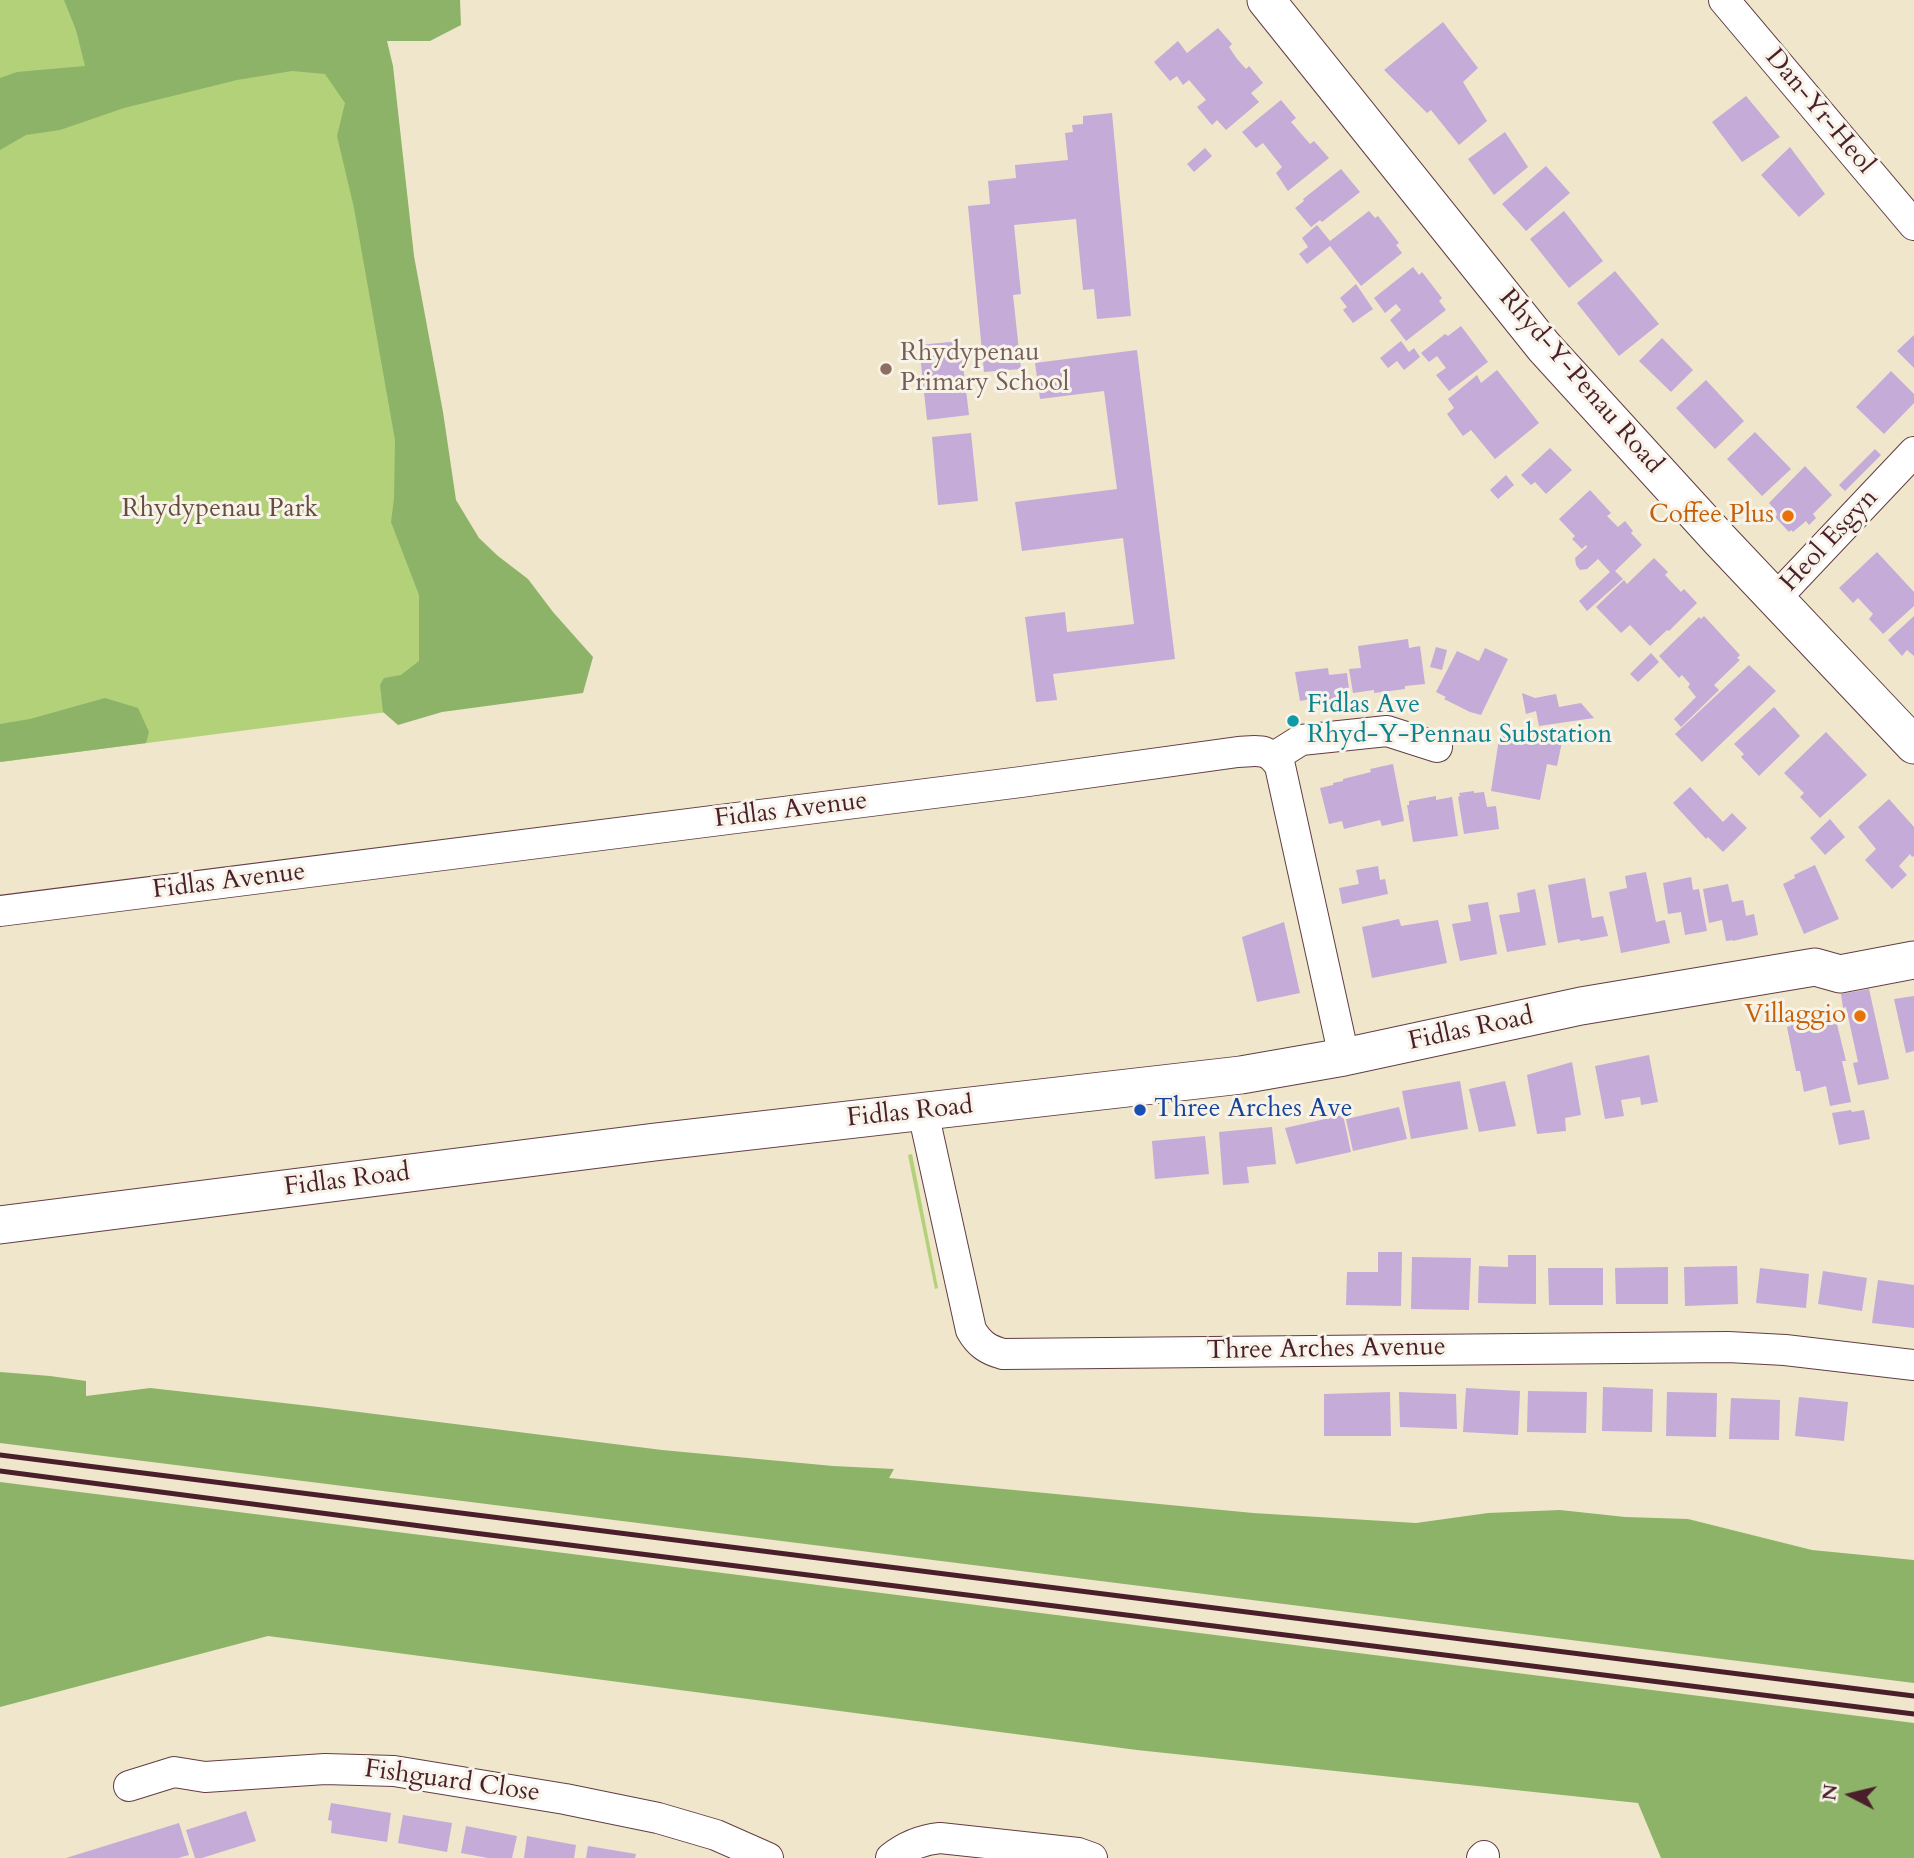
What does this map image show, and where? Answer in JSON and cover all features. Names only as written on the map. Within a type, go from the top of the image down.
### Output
[{"type":"street","name":"Rhyd-Y-Penau Road","points":[[1266,0],[1544,347],[1775,599],[1914,745]]},
{"type":"street","name":"Dan-Yr-Heol","points":[[1724,0],[1914,225]]},
{"type":"street","name":"Heol Esgyn","points":[[1775,599],[1914,452]]},
{"type":"street","points":[[1344,1057],[1280,766],[1274,757],[1301,740],[1387,731],[1437,747]]},
{"type":"street","name":"Fidlas Avenue","points":[[0,911],[1238,752],[1265,751],[1274,757]]},
{"type":"street","name":"Fidlas Road","points":[[0,1225],[642,1144],[1191,1082],[1286,1068],[1581,1006],[1815,967],[1837,952],[1914,936]]},
{"type":"street","name":"Fidlas Road","points":[[1815,967],[1840,974],[1914,960]]},
{"type":"street","name":"Three Arches Avenue","points":[[923,1112],[971,1330],[977,1340],[1003,1354],[1728,1347],[1785,1350],[1914,1365]]},
{"type":"street","name":"Fishguard Close","points":[[129,1786],[174,1772],[205,1777],[314,1769],[394,1770],[565,1798],[658,1818],[716,1835],[768,1858]]},
{"type":"street","points":[[891,1858],[924,1840],[940,1838],[1078,1853],[1092,1858]]},
{"type":"green space","name":"Rhydypenau Park","points":[[0,0],[356,0],[472,701],[0,762]]},
{"type":"green space","points":[[64,0],[460,0],[461,25],[430,41],[387,41],[393,66],[414,256],[443,412],[456,500],[479,538],[528,579],[593,657],[583,693],[442,712],[398,725],[383,712],[380,685],[384,678],[401,675],[419,661],[419,595],[391,522],[395,440],[354,208],[337,136],[345,103],[325,74],[292,71],[237,80],[124,108],[60,130],[26,135],[0,150],[0,78],[17,72],[85,66],[76,30]]},
{"type":"green space","points":[[105,698],[138,708],[149,732],[146,743],[0,762],[0,724],[30,719]]},
{"type":"green space","points":[[912,1154],[938,1288],[935,1289],[908,1155]]},
{"type":"green space","points":[[0,1372],[86,1381],[86,1396],[150,1388],[662,1450],[894,1469],[889,1478],[1253,1513],[1416,1523],[1488,1513],[1560,1510],[1625,1517],[1688,1519],[1812,1550],[1914,1560],[1914,1683],[0,1443]]},
{"type":"green space","points":[[0,1482],[1914,1723],[1914,1858],[1661,1858],[1638,1803],[1137,1750],[268,1636],[0,1707]]},
{"type":"building","points":[[1443,22],[1478,68],[1463,82],[1487,121],[1459,145],[1431,110],[1427,113],[1384,70]]},
{"type":"building","points":[[1218,28],[1232,44],[1229,47],[1237,59],[1246,69],[1249,66],[1263,83],[1251,93],[1259,102],[1226,130],[1217,120],[1212,125],[1197,107],[1206,100],[1189,80],[1183,85],[1177,76],[1170,81],[1154,62],[1178,41],[1187,53]]},
{"type":"building","points":[[1746,96],[1780,137],[1742,162],[1712,122]]},
{"type":"building","points":[[1281,100],[1296,118],[1291,122],[1310,144],[1314,141],[1329,158],[1288,191],[1276,173],[1282,167],[1263,143],[1256,148],[1242,132]]},
{"type":"building","points":[[1112,113],[1131,316],[1097,319],[1094,289],[1083,290],[1076,219],[1014,225],[1021,294],[1013,295],[1021,369],[984,372],[968,206],[990,204],[988,181],[1016,178],[1015,165],[1068,160],[1065,133],[1073,132],[1072,125],[1083,124],[1083,116]]},
{"type":"building","points":[[1505,132],[1528,167],[1494,195],[1468,159]]},
{"type":"building","points":[[1790,147],[1825,194],[1799,217],[1761,175]]},
{"type":"building","points":[[1205,148],[1212,156],[1194,172],[1187,164]]},
{"type":"building","points":[[1546,166],[1570,193],[1526,231],[1502,204]]},
{"type":"building","points":[[1341,169],[1360,192],[1322,222],[1320,220],[1311,227],[1295,208]]},
{"type":"building","points":[[1369,211],[1375,218],[1378,216],[1399,243],[1396,245],[1402,253],[1361,286],[1330,246],[1307,264],[1299,254],[1308,247],[1302,238],[1317,225],[1330,241]]},
{"type":"building","points":[[1564,211],[1603,261],[1569,288],[1530,239]]},
{"type":"building","points":[[1413,267],[1419,275],[1422,272],[1442,298],[1439,301],[1446,310],[1406,341],[1390,320],[1401,310],[1396,304],[1385,313],[1374,298]]},
{"type":"building","points":[[1615,271],[1659,324],[1619,356],[1577,303]]},
{"type":"building","points":[[1356,284],[1373,309],[1353,323],[1343,310],[1347,307],[1340,298]]},
{"type":"building","points":[[1461,326],[1488,362],[1449,391],[1436,375],[1446,368],[1437,356],[1429,362],[1421,353],[1445,334],[1448,336]]},
{"type":"building","points":[[1914,335],[1914,368],[1897,351]]},
{"type":"building","points":[[1662,338],[1693,370],[1671,392],[1639,361]]},
{"type":"building","points":[[960,341],[969,415],[927,420],[919,345]]},
{"type":"building","points":[[1401,341],[1409,352],[1414,348],[1420,357],[1404,370],[1397,361],[1388,368],[1380,358]]},
{"type":"building","points":[[1137,350],[1175,659],[1053,674],[1057,700],[1036,702],[1025,617],[1065,612],[1067,632],[1134,624],[1123,538],[1022,551],[1015,502],[1117,489],[1104,391],[1040,399],[1035,363]]},
{"type":"building","points":[[1497,370],[1539,423],[1495,459],[1471,430],[1463,436],[1447,414],[1454,408],[1448,399],[1477,375],[1481,383]]},
{"type":"building","points":[[1891,371],[1914,394],[1914,403],[1884,434],[1856,407]]},
{"type":"building","points":[[1706,380],[1744,421],[1715,449],[1676,408]]},
{"type":"building","points":[[1755,432],[1791,469],[1762,496],[1727,459]]},
{"type":"building","points":[[971,433],[978,501],[938,505],[932,437]]},
{"type":"building","points":[[1550,448],[1572,470],[1546,494],[1535,482],[1531,485],[1521,475]]},
{"type":"building","points":[[1875,449],[1881,455],[1845,491],[1839,485]]},
{"type":"building","points":[[1805,466],[1832,495],[1813,514],[1816,518],[1809,525],[1806,521],[1793,532],[1789,532],[1775,517],[1776,511],[1769,503]]},
{"type":"building","points":[[1506,475],[1514,485],[1498,499],[1490,490]]},
{"type":"building","points":[[1590,490],[1611,513],[1607,516],[1618,527],[1625,521],[1642,545],[1615,571],[1623,579],[1587,611],[1579,601],[1610,572],[1598,559],[1587,569],[1580,570],[1575,558],[1587,547],[1586,545],[1582,549],[1572,539],[1575,536],[1559,519]]},
{"type":"building","points":[[1877,552],[1914,592],[1914,606],[1883,634],[1869,619],[1873,614],[1858,598],[1853,603],[1839,588]]},
{"type":"building","points":[[1654,558],[1668,572],[1665,575],[1681,592],[1684,589],[1697,603],[1650,646],[1630,625],[1621,633],[1596,607],[1624,580],[1627,584]]},
{"type":"building","points":[[1704,616],[1740,655],[1737,658],[1740,660],[1714,685],[1719,690],[1681,727],[1674,719],[1696,697],[1682,675],[1679,678],[1659,656],[1699,617],[1701,619]]},
{"type":"building","points":[[1914,616],[1914,656],[1907,650],[1902,656],[1888,640]]},
{"type":"building","points":[[1408,639],[1409,648],[1420,646],[1425,684],[1374,693],[1374,690],[1353,693],[1349,669],[1361,668],[1358,646]]},
{"type":"building","points":[[1436,647],[1447,650],[1442,670],[1430,667]]},
{"type":"building","points":[[1485,648],[1508,659],[1481,715],[1444,699],[1446,697],[1436,692],[1457,651],[1479,661]]},
{"type":"building","points":[[1651,653],[1659,662],[1638,682],[1630,674]]},
{"type":"building","points":[[1749,665],[1776,691],[1702,762],[1675,734]]},
{"type":"building","points":[[1328,668],[1329,675],[1347,673],[1350,697],[1337,699],[1338,709],[1327,710],[1325,704],[1312,705],[1311,699],[1300,701],[1295,672]]},
{"type":"building","points":[[1522,693],[1535,698],[1556,694],[1559,707],[1581,703],[1594,718],[1539,726],[1536,711],[1526,714]]},
{"type":"building","points":[[1774,707],[1800,736],[1759,776],[1741,757],[1744,754],[1734,744]]},
{"type":"building","points":[[1525,729],[1563,737],[1557,766],[1547,764],[1540,800],[1491,791],[1499,739],[1503,730],[1524,734]]},
{"type":"building","points":[[1826,732],[1867,775],[1820,818],[1800,797],[1804,793],[1784,773]]},
{"type":"building","points":[[1393,764],[1404,821],[1382,826],[1380,820],[1344,829],[1342,821],[1329,824],[1320,788],[1371,772],[1370,769]]},
{"type":"building","points":[[1690,787],[1723,822],[1732,813],[1747,828],[1723,852],[1708,837],[1706,839],[1673,803]]},
{"type":"building","points":[[1484,792],[1487,807],[1496,806],[1499,829],[1464,834],[1458,797],[1459,793]]},
{"type":"building","points":[[1436,796],[1436,800],[1452,797],[1458,836],[1413,842],[1407,805],[1409,801]]},
{"type":"building","points":[[1889,799],[1914,827],[1914,856],[1910,854],[1899,866],[1907,875],[1892,889],[1865,860],[1876,849],[1858,827]]},
{"type":"building","points":[[1830,819],[1845,837],[1825,855],[1810,838]]},
{"type":"building","points":[[1815,865],[1839,919],[1804,934],[1783,884],[1795,878],[1794,875]]},
{"type":"building","points":[[1378,866],[1380,880],[1385,879],[1388,894],[1342,904],[1339,888],[1359,884],[1356,870]]},
{"type":"building","points":[[1646,872],[1656,922],[1665,920],[1670,943],[1621,953],[1609,892],[1627,888],[1625,876]]},
{"type":"building","points":[[1691,877],[1693,890],[1699,889],[1707,931],[1685,935],[1681,912],[1668,914],[1663,883]]},
{"type":"building","points":[[1585,878],[1592,918],[1603,916],[1608,936],[1558,943],[1548,885]]},
{"type":"building","points":[[1728,884],[1732,902],[1743,900],[1746,916],[1754,914],[1758,935],[1726,941],[1722,920],[1709,923],[1703,889]]},
{"type":"building","points":[[1535,889],[1546,945],[1507,952],[1499,915],[1520,912],[1517,893]]},
{"type":"building","points":[[1488,902],[1497,954],[1460,961],[1452,924],[1471,921],[1468,905]]},
{"type":"building","points":[[1399,919],[1401,926],[1438,920],[1447,963],[1372,978],[1362,927]]},
{"type":"building","points":[[1284,922],[1300,993],[1257,1002],[1242,937]]},
{"type":"building","points":[[1869,989],[1889,1079],[1858,1085],[1853,1063],[1858,1062],[1841,994]]},
{"type":"building","points":[[1914,996],[1914,1051],[1906,1053],[1894,999]]},
{"type":"building","points":[[1830,1014],[1831,1017],[1835,1016],[1846,1061],[1842,1061],[1851,1102],[1830,1106],[1826,1086],[1804,1092],[1800,1071],[1796,1071],[1787,1027],[1791,1026],[1790,1023],[1816,1020],[1816,1017]]},
{"type":"building","points":[[1649,1055],[1658,1102],[1641,1105],[1640,1097],[1621,1100],[1624,1116],[1605,1119],[1595,1066]]},
{"type":"building","points":[[1572,1062],[1581,1115],[1565,1118],[1566,1131],[1537,1134],[1527,1075]]},
{"type":"building","points":[[1460,1081],[1468,1129],[1411,1139],[1402,1091]]},
{"type":"building","points":[[1505,1081],[1516,1126],[1479,1132],[1469,1089]]},
{"type":"building","points":[[1399,1107],[1407,1139],[1353,1151],[1346,1119]]},
{"type":"building","points":[[1864,1110],[1870,1139],[1839,1145],[1832,1113]]},
{"type":"building","points":[[1343,1115],[1351,1152],[1296,1164],[1285,1128]]},
{"type":"building","points":[[1272,1127],[1276,1164],[1247,1167],[1249,1183],[1223,1185],[1219,1132]]},
{"type":"building","points":[[1205,1136],[1209,1174],[1155,1179],[1152,1141]]},
{"type":"building","points":[[1378,1252],[1402,1252],[1401,1306],[1346,1305],[1347,1272],[1378,1272]]},
{"type":"building","points":[[1508,1255],[1536,1255],[1536,1304],[1478,1303],[1479,1266],[1508,1267]]},
{"type":"building","points":[[1412,1257],[1471,1258],[1469,1310],[1411,1309]]},
{"type":"building","points":[[1737,1266],[1738,1304],[1685,1306],[1684,1267]]},
{"type":"building","points":[[1668,1267],[1668,1304],[1616,1304],[1615,1268]]},
{"type":"building","points":[[1548,1268],[1603,1268],[1603,1305],[1549,1305]]},
{"type":"building","points":[[1760,1268],[1809,1274],[1806,1308],[1756,1303]]},
{"type":"building","points":[[1823,1271],[1867,1278],[1862,1311],[1818,1304]]},
{"type":"building","points":[[1878,1280],[1914,1285],[1914,1328],[1872,1323]]},
{"type":"building","points":[[1603,1387],[1653,1389],[1652,1432],[1602,1431]]},
{"type":"building","points":[[1466,1388],[1520,1391],[1518,1435],[1463,1432]]},
{"type":"building","points":[[1528,1391],[1587,1392],[1586,1433],[1527,1432]]},
{"type":"building","points":[[1390,1392],[1391,1436],[1324,1436],[1324,1394]]},
{"type":"building","points":[[1399,1392],[1456,1394],[1457,1429],[1400,1427]]},
{"type":"building","points":[[1667,1392],[1717,1393],[1716,1437],[1666,1436]]},
{"type":"building","points":[[1799,1397],[1848,1402],[1844,1441],[1795,1436]]},
{"type":"building","points":[[1731,1398],[1780,1400],[1779,1440],[1729,1439]]},
{"type":"building","points":[[331,1803],[391,1813],[387,1842],[331,1833],[332,1821],[328,1820]]},
{"type":"building","points":[[246,1811],[256,1841],[195,1858],[186,1830]]},
{"type":"building","points":[[403,1815],[452,1823],[447,1852],[398,1843]]},
{"type":"building","points":[[179,1823],[189,1855],[178,1858],[66,1858]]},
{"type":"building","points":[[466,1826],[517,1836],[512,1858],[488,1858],[461,1853]]},
{"type":"building","points":[[527,1836],[576,1845],[574,1858],[524,1858]]},
{"type":"building","points":[[588,1846],[636,1854],[635,1858],[586,1858]]},
{"type":"railway","points":[[0,1455],[1914,1696]]},
{"type":"railway","points":[[0,1471],[1914,1714]]},
{"type":"place","name":"Rhydypenau Primary School","points":[[886,369]]},
{"type":"place","name":"Coffee Plus","points":[[1788,516]]},
{"type":"place","name":"Fidlas Ave Rhyd-Y-Pennau Substation","points":[[1293,721]]},
{"type":"place","name":"Villaggio","points":[[1860,1016]]},
{"type":"place","name":"Three Arches Ave","points":[[1140,1110]]}]
